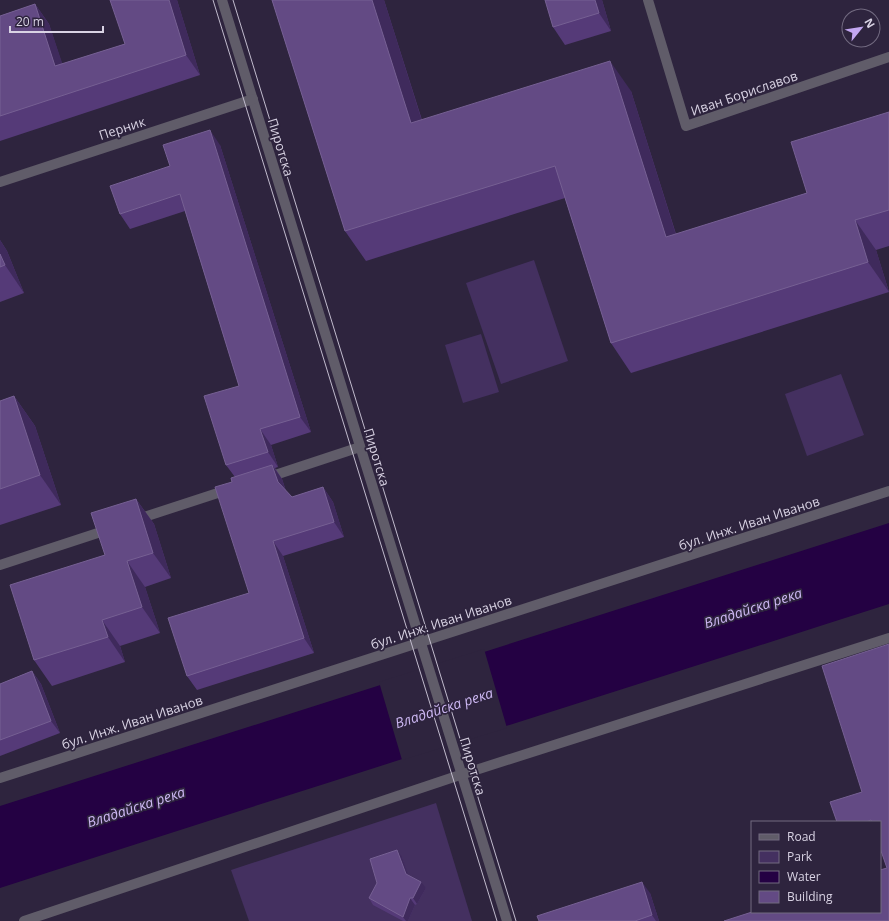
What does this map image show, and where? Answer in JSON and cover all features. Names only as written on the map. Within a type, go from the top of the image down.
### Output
[{"type":"street","name":"Пиротска","points":[[222,0],[457,758],[506,921]]},
{"type":"street","name":"Иван Бориславов","points":[[648,0],[686,126],[889,57]]},
{"type":"street","name":"Перник","points":[[0,182],[253,99]]},
{"type":"street","points":[[254,481],[360,447]]},
{"type":"street","points":[[0,565],[240,486]]},
{"type":"street","name":"бул. Инж. Иван Иванов","points":[[0,778],[889,491]]},
{"type":"street","points":[[24,921],[462,775],[889,638]]},
{"type":"green space","points":[[534,260],[568,361],[501,384],[466,283]]},
{"type":"green space","points":[[481,334],[499,392],[463,403],[445,345]]},
{"type":"green space","points":[[841,374],[864,435],[807,456],[785,394]]},
{"type":"green space","points":[[436,803],[472,921],[249,921],[231,870]]},
{"type":"water","name":"Владайска река","points":[[889,523],[889,604],[0,888],[0,806]]},
{"type":"pier","points":[[484,649],[507,728],[402,760],[379,682]]},
{"type":"building","points":[[110,0],[169,0],[186,55],[0,116],[0,16],[35,4],[55,66],[125,44]]},
{"type":"building","points":[[272,0],[372,0],[411,123],[610,61],[666,237],[807,193],[791,142],[889,112],[889,210],[855,220],[868,262],[611,343],[555,166],[345,231]]},
{"type":"building","points":[[545,0],[595,0],[599,13],[553,27]]},
{"type":"building","points":[[210,130],[300,417],[260,429],[268,452],[226,465],[204,396],[239,386],[180,194],[120,214],[110,186],[170,166],[163,145]]},
{"type":"building","points":[[0,254],[5,265],[0,267]]},
{"type":"building","points":[[14,396],[40,475],[0,489],[0,401]]},
{"type":"building","points":[[272,465],[278,482],[292,497],[323,487],[334,522],[273,541],[304,638],[187,676],[168,618],[249,593],[215,487],[232,482],[231,478]]},
{"type":"building","points":[[136,499],[153,553],[127,561],[142,607],[102,620],[108,637],[34,660],[10,585],[105,555],[91,513]]},
{"type":"building","points":[[889,644],[889,921],[724,921],[751,912],[881,913],[881,870],[887,868],[881,851],[881,821],[837,821],[830,802],[862,792],[822,666]]},
{"type":"building","points":[[32,671],[51,721],[0,740],[0,684]]},
{"type":"building","points":[[397,850],[406,874],[421,882],[413,898],[410,898],[403,917],[369,898],[377,883],[370,859]]},
{"type":"building","points":[[642,882],[652,915],[635,921],[539,921],[537,916]]},
{"type":"tram line","points":[[213,0],[497,921]]},
{"type":"tram line","points":[[233,0],[516,921]]}]
